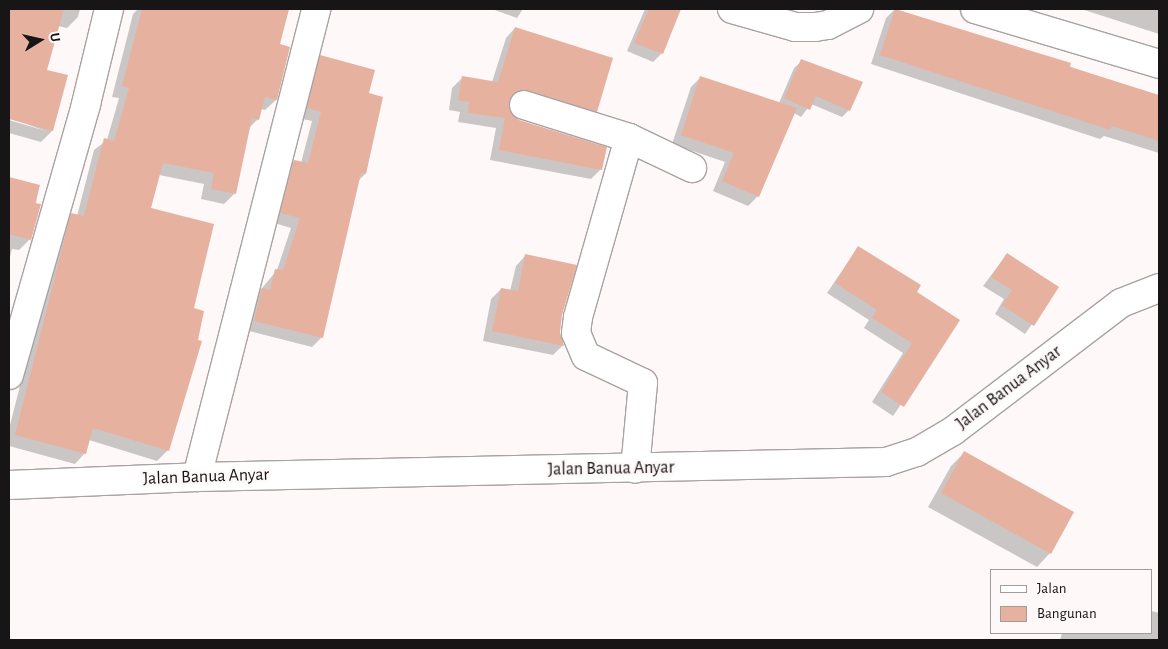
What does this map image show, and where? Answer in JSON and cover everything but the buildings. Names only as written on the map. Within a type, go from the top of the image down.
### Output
[{"type":"street","points":[[9,375],[86,104],[109,9]]},
{"type":"street","points":[[196,476],[316,9]]},
{"type":"street","points":[[732,9],[795,27],[815,27],[828,25],[859,9]]},
{"type":"street","points":[[975,9],[1159,64]]},
{"type":"street","points":[[524,105],[628,138],[692,168]]},
{"type":"street","points":[[628,138],[578,317],[576,333],[586,356],[642,383],[635,469]]},
{"type":"street","name":"Jalan Banua Anyar","points":[[9,486],[196,476],[837,465],[886,462],[917,452],[953,431],[1121,304],[1159,288]]}]
